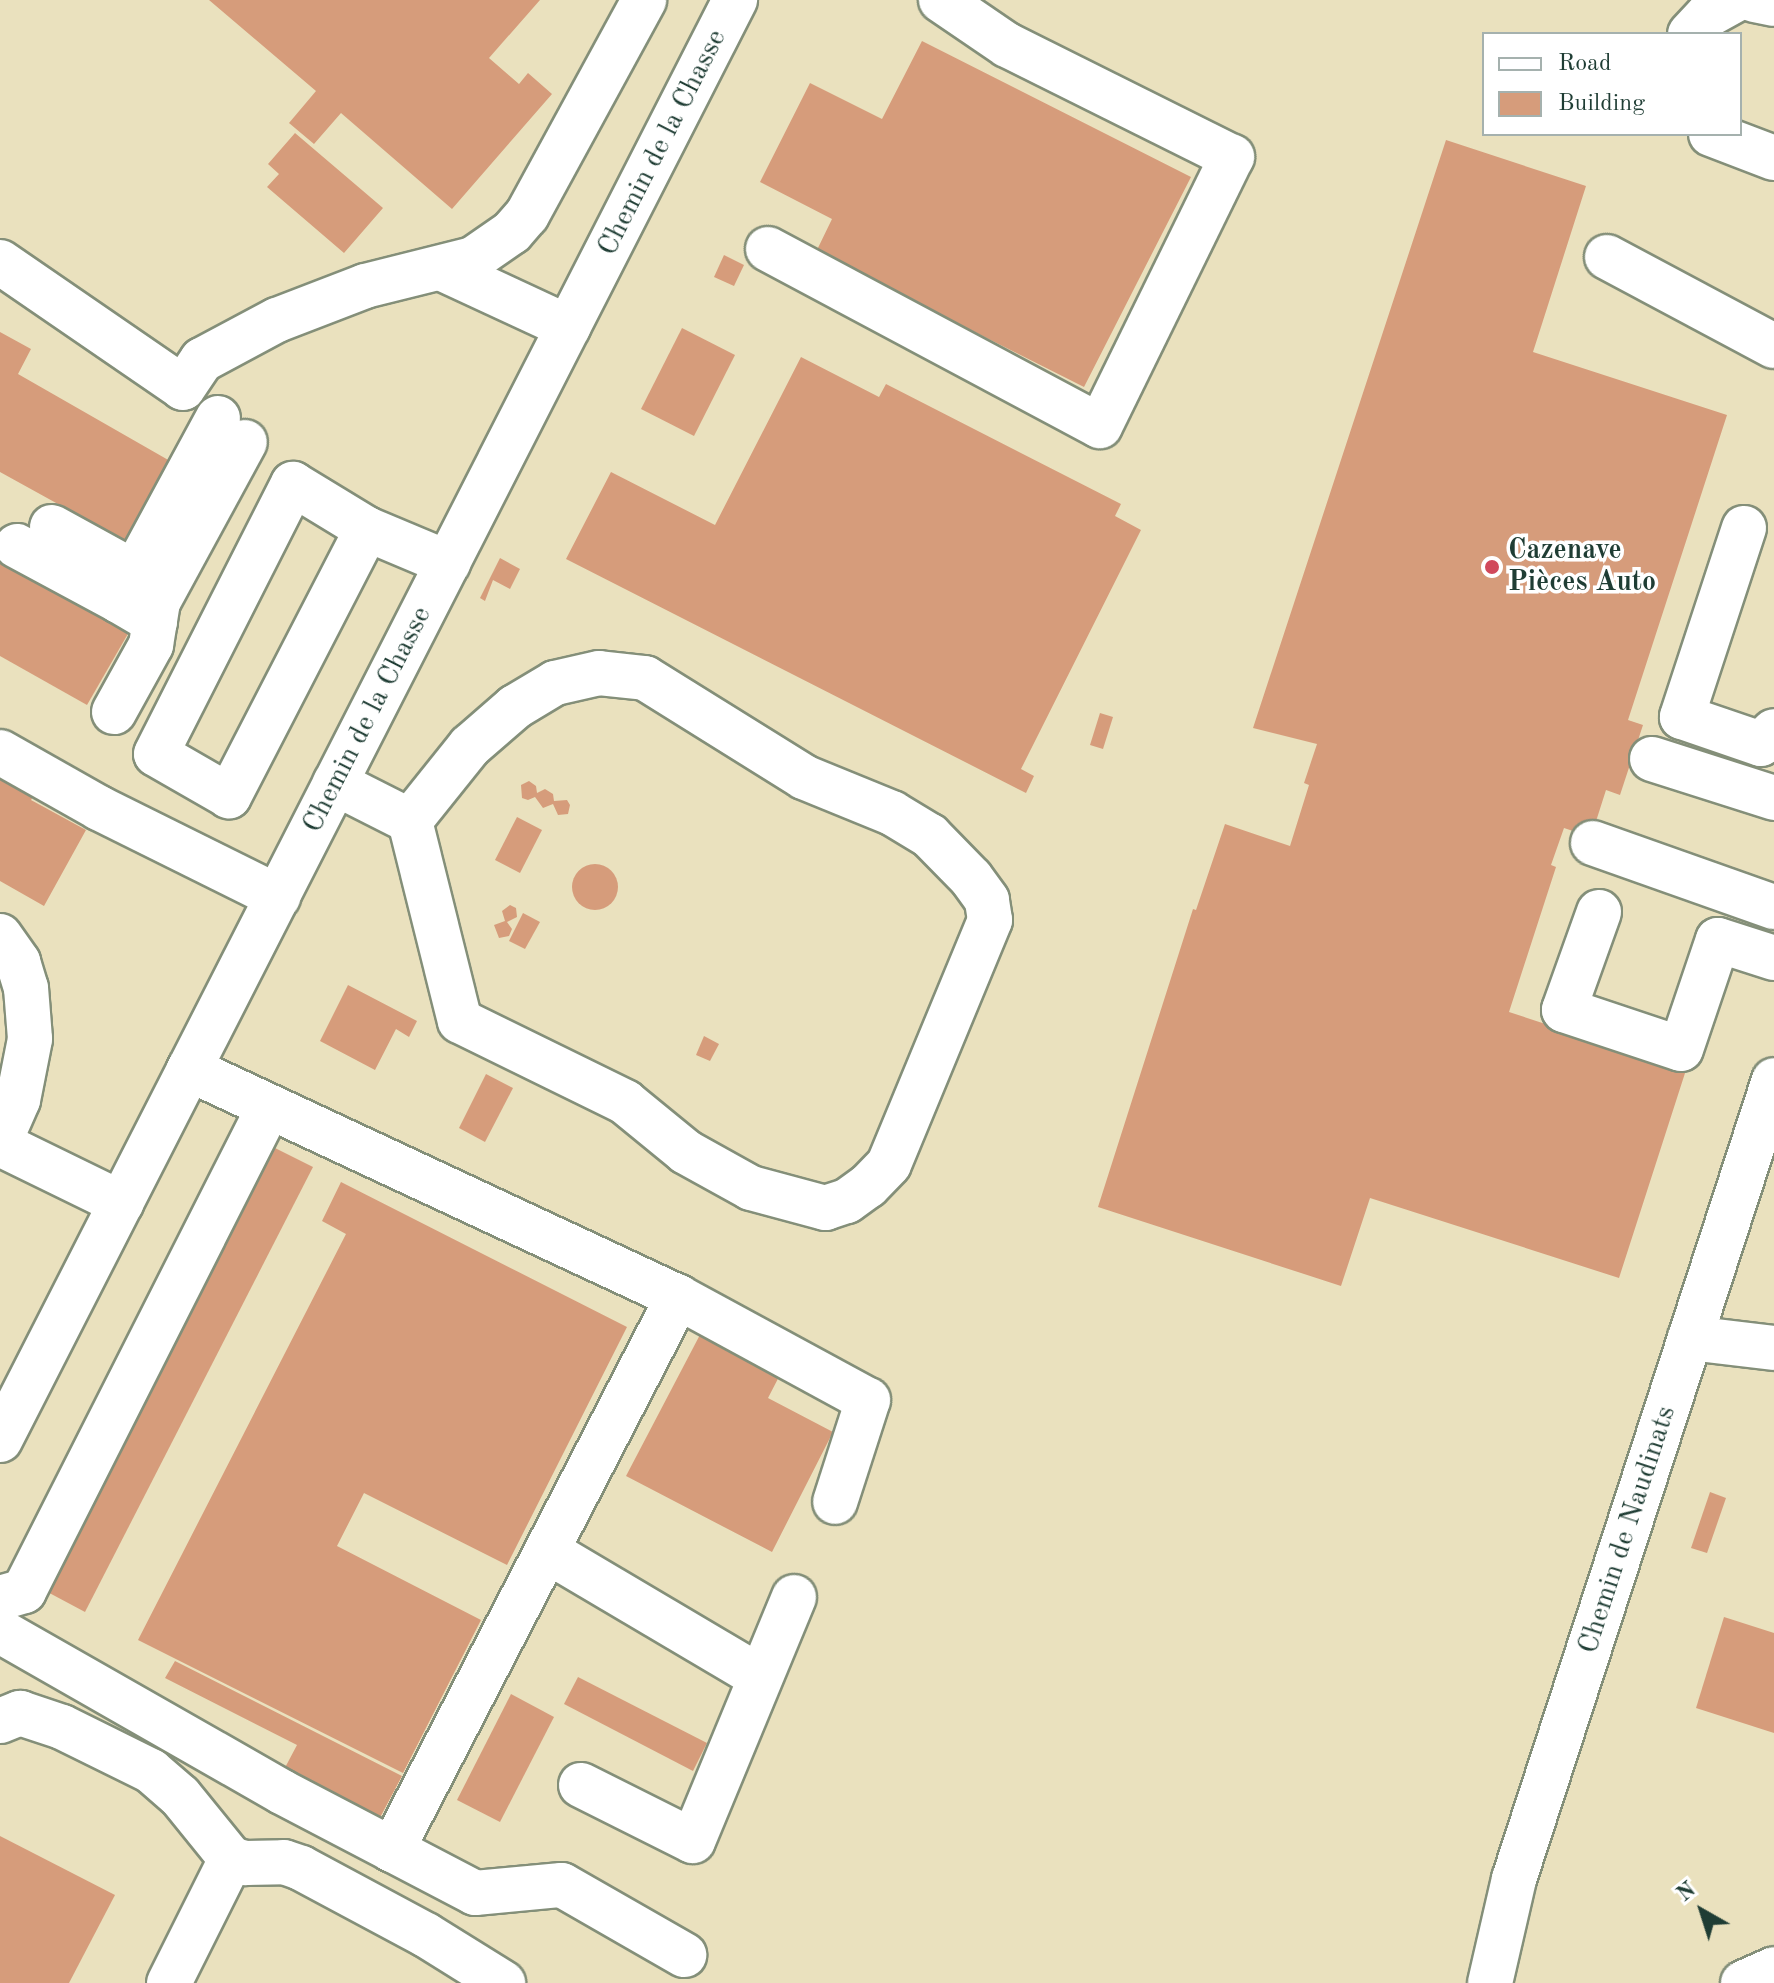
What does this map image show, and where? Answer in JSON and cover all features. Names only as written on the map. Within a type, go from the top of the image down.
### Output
[{"type":"street","points":[[183,388],[202,360],[237,339],[304,308],[365,286],[443,269],[473,259],[512,232],[527,215],[644,0]]},
{"type":"street","points":[[768,249],[1100,426],[1232,157],[1007,45],[941,0]]},
{"type":"street","points":[[1692,32],[1708,15],[1735,0]]},
{"type":"street","points":[[1754,0],[1774,4]]},
{"type":"street","name":"Chemin de la Chasse","points":[[0,1440],[568,327],[721,4]]},
{"type":"street","points":[[1716,136],[1774,158]]},
{"type":"street","points":[[1607,257],[1774,346]]},
{"type":"street","points":[[0,262],[183,388],[293,484],[367,529],[448,563]]},
{"type":"street","points":[[443,269],[568,327]]},
{"type":"street","points":[[136,598],[231,430]]},
{"type":"street","points":[[293,484],[156,754],[229,796],[367,529]]},
{"type":"street","points":[[1744,528],[1682,717],[1761,744],[1774,731]]},
{"type":"street","points":[[35,537],[136,598],[151,645],[114,712]]},
{"type":"street","points":[[335,783],[410,821],[460,1021],[625,1102],[686,1152],[751,1188],[825,1208],[847,1201],[868,1186],[889,1164],[990,920],[987,900],[971,878],[930,836],[892,813],[804,777],[645,678],[599,673],[555,683],[515,707],[470,746],[410,821]]},
{"type":"street","points":[[0,752],[99,808],[278,897]]},
{"type":"street","points":[[1652,759],[1774,798]]},
{"type":"street","points":[[1593,843],[1774,907]]},
{"type":"street","points":[[1599,912],[1564,1010],[1681,1049],[1718,940],[1774,958]]},
{"type":"street","points":[[0,936],[18,962],[26,988],[30,1025],[26,1069],[18,1100],[0,1142],[121,1203]]},
{"type":"street","points":[[189,1069],[678,1297],[868,1400],[835,1502]]},
{"type":"street","name":"Chemin de Naudinats","points":[[1490,1983],[1514,1879],[1774,1080]]},
{"type":"street","points":[[0,1598],[24,1591],[269,1107]]},
{"type":"street","points":[[392,1850],[678,1297]]},
{"type":"street","points":[[1690,1338],[1774,1348]]},
{"type":"street","points":[[547,1551],[760,1677]]},
{"type":"street","points":[[581,1785],[693,1841],[794,1597]]},
{"type":"street","points":[[0,1631],[282,1792],[475,1893],[562,1885],[684,1955]]},
{"type":"street","points":[[0,1721],[20,1713],[62,1727],[151,1771],[180,1796],[231,1859],[245,1863],[284,1862],[301,1868],[426,1935],[503,1983]]},
{"type":"street","points":[[169,1983],[231,1859]]},
{"type":"street","points":[[1743,1983],[1774,1969]]},
{"type":"building","points":[[209,0],[540,0],[489,58],[519,84],[528,73],[552,94],[452,209],[341,113],[314,144],[289,123],[316,91]]},
{"type":"building","points":[[922,41],[1191,177],[1084,387],[816,252],[832,219],[760,182],[810,83],[882,119]]},
{"type":"building","points":[[295,133],[383,208],[344,253],[267,187],[279,174],[268,164]]},
{"type":"building","name":"Cazenave Pièces Auto","points":[[1446,140],[1586,186],[1533,352],[1727,415],[1628,720],[1643,725],[1620,795],[1606,790],[1591,837],[1564,828],[1551,865],[1556,867],[1509,1012],[1686,1070],[1619,1278],[1370,1198],[1341,1286],[1098,1207],[1193,909],[1196,910],[1225,824],[1290,846],[1309,785],[1304,783],[1317,744],[1253,728]]},
{"type":"building","points":[[724,255],[744,265],[734,286],[714,277]]},
{"type":"building","points":[[682,328],[735,355],[694,436],[641,409]]},
{"type":"building","points":[[0,332],[31,349],[18,374],[170,461],[125,541],[0,472]]},
{"type":"building","points":[[801,357],[879,397],[886,384],[1121,504],[1115,516],[1141,530],[1021,769],[1034,776],[1026,793],[566,559],[611,472],[715,525]]},
{"type":"building","points":[[4,552],[133,625],[87,705],[0,656],[0,560]]},
{"type":"building","points":[[500,558],[520,569],[510,589],[493,580],[485,601],[480,598]]},
{"type":"building","points":[[1100,713],[1113,717],[1103,749],[1090,745]]},
{"type":"building","points":[[0,772],[36,792],[31,800],[86,830],[44,906],[0,881]]},
{"type":"building","points":[[529,781],[536,786],[537,793],[545,789],[553,794],[554,801],[567,800],[570,805],[568,814],[558,815],[553,804],[543,808],[535,797],[528,800],[522,798],[521,785]]},
{"type":"building","points":[[517,817],[542,830],[520,873],[495,860]]},
{"type":"building","points":[[595,864],[611,871],[618,887],[611,903],[595,910],[579,903],[572,887],[579,871]]},
{"type":"building","points":[[510,905],[516,908],[517,917],[507,922],[512,929],[509,936],[499,938],[494,925],[505,921],[502,911]]},
{"type":"building","points":[[523,913],[540,922],[525,949],[509,941]]},
{"type":"building","points":[[348,985],[417,1021],[409,1037],[396,1029],[375,1070],[320,1041]]},
{"type":"building","points":[[704,1036],[719,1044],[710,1061],[696,1055]]},
{"type":"building","points":[[486,1074],[513,1088],[485,1142],[459,1128]]},
{"type":"building","points":[[265,1143],[313,1167],[85,1612],[40,1588]]},
{"type":"building","points":[[341,1182],[627,1327],[507,1565],[364,1493],[337,1546],[481,1620],[403,1773],[138,1640],[346,1234],[322,1221]]},
{"type":"building","points":[[703,1329],[783,1369],[768,1398],[833,1432],[772,1552],[626,1476]]},
{"type":"building","points":[[1710,1492],[1726,1498],[1707,1553],[1691,1548]]},
{"type":"building","points":[[1724,1617],[1774,1633],[1774,1733],[1696,1708]]},
{"type":"building","points":[[175,1661],[402,1776],[375,1827],[279,1779],[297,1745],[165,1678]]},
{"type":"building","points":[[578,1677],[707,1743],[693,1771],[564,1704]]},
{"type":"building","points":[[511,1694],[554,1717],[500,1822],[457,1800]]},
{"type":"building","points":[[0,1836],[115,1895],[69,1983],[0,1983]]},
{"type":"place","name":"Cazenave Pièces Auto","points":[[1492,567]]}]
